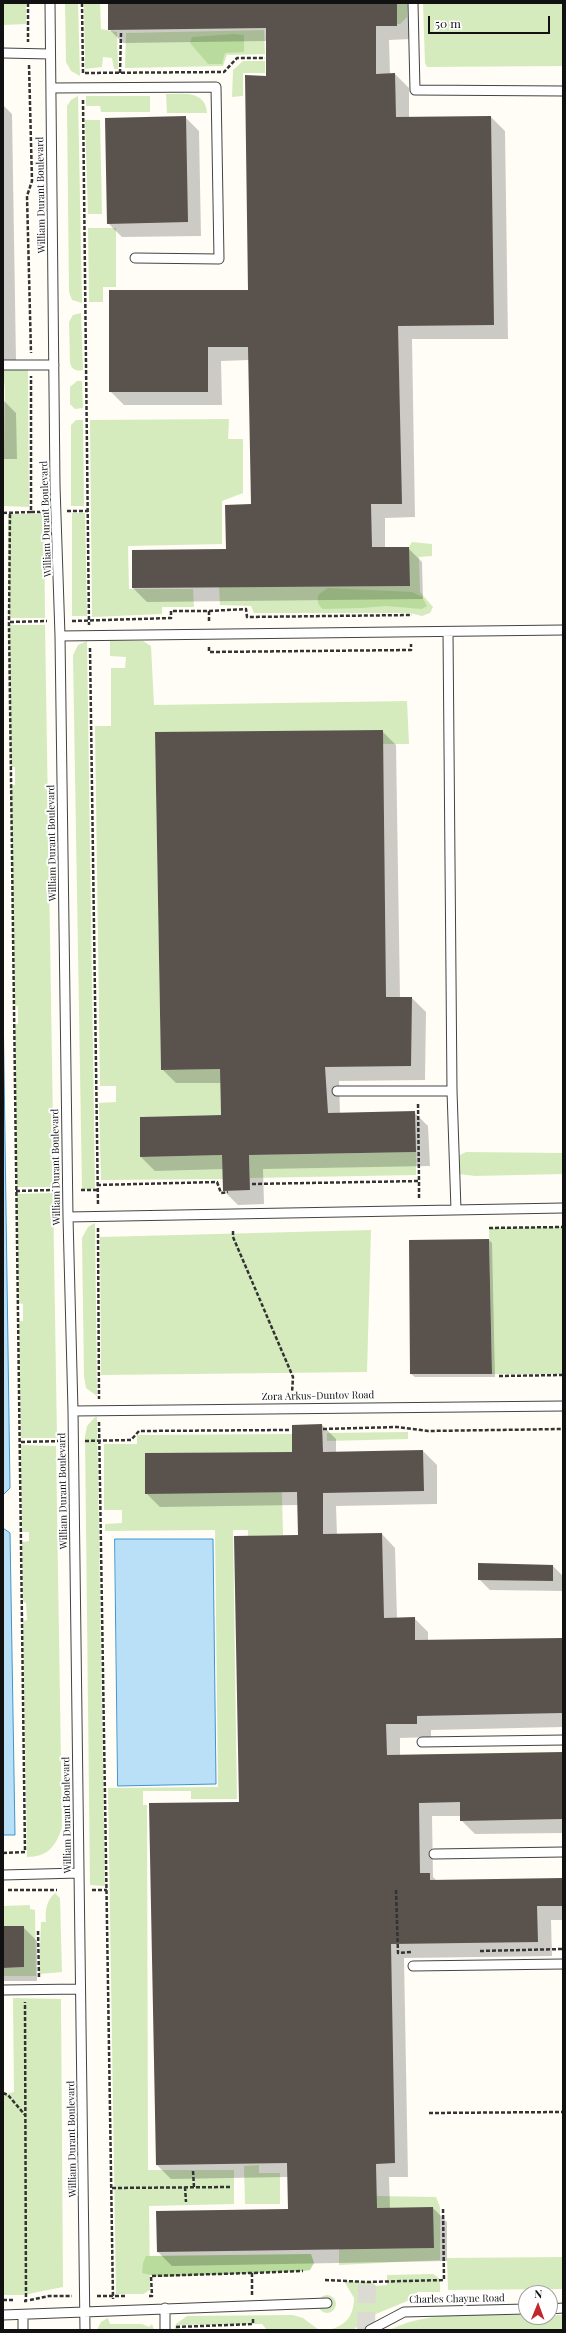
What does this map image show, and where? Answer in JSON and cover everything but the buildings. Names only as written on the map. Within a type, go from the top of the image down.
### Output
[{"type":"lane","name":"William Durant Boulevard","points":[[50,3],[54,365],[60,636],[68,1217],[73,1411],[85,2330]]},
{"type":"lane","points":[[413,3],[415,90],[563,90]]},
{"type":"lane","points":[[3,53],[50,54]]},
{"type":"lane","points":[[51,88],[216,87],[219,259],[135,258]]},
{"type":"lane","points":[[3,365],[54,365]]},
{"type":"lane","points":[[60,636],[563,630]]},
{"type":"lane","points":[[448,632],[452,1091],[456,1210]]},
{"type":"lane","points":[[337,1091],[452,1091]]},
{"type":"lane","points":[[68,1217],[563,1208]]},
{"type":"lane","name":"Zora Arkus-Duntov Road","points":[[73,1411],[563,1406]]},
{"type":"lane","points":[[422,1742],[563,1740]]},
{"type":"lane","points":[[434,1854],[563,1852]]},
{"type":"lane","points":[[3,1875],[79,1873]]},
{"type":"lane","points":[[413,1966],[563,1964]]},
{"type":"lane","points":[[3,1990],[80,1988]]},
{"type":"lane","points":[[3,2315],[327,2303]]},
{"type":"lane","points":[[165,2308],[165,2330]]},
{"type":"lane","name":"Charles Chayne Road","points":[[370,2330],[404,2312],[518,2309]]},
{"type":"lane","points":[[23,2315],[23,2330]]},
{"type":"path","points":[[3,513],[31,512],[32,365],[27,196],[32,180],[28,3]]},
{"type":"path","points":[[82,3],[83,73],[224,72],[237,58],[264,58]]},
{"type":"path","points":[[120,73],[121,34]]},
{"type":"path","points":[[3,1853],[25,1852],[9,625],[10,512]]},
{"type":"path","points":[[209,611],[246,609],[247,617],[412,615]]},
{"type":"path","points":[[418,1098],[419,1198]]},
{"type":"path","points":[[98,1185],[217,1182],[221,1193],[228,1192]]},
{"type":"path","points":[[252,1184],[419,1182]]},
{"type":"path","points":[[16,1191],[53,1190]]},
{"type":"path","points":[[81,1190],[97,1190]]},
{"type":"path","points":[[489,1228],[563,1227]]},
{"type":"path","points":[[233,1231],[233,1237],[293,1377],[292,1394]]},
{"type":"path","points":[[500,1376],[563,1375]]},
{"type":"path","points":[[323,1429],[398,1427],[428,1431],[563,1429]]},
{"type":"path","points":[[20,1442],[131,1440],[139,1431],[289,1430]]},
{"type":"path","points":[[8,1890],[57,1890]]},
{"type":"path","points":[[91,1890],[107,1890]]},
{"type":"path","points":[[396,1890],[398,1953],[413,1952]]},
{"type":"path","points":[[38,1931],[40,1989]]},
{"type":"path","points":[[473,1951],[563,1949]]},
{"type":"path","points":[[25,1989],[26,2301]]},
{"type":"path","points":[[3,2093],[8,2095],[26,2115]]},
{"type":"path","points":[[429,2113],[563,2112]]},
{"type":"path","points":[[193,2172],[194,2187]]},
{"type":"path","points":[[185,2187],[186,2202]]},
{"type":"path","points":[[112,2188],[231,2187]]},
{"type":"path","points":[[325,2280],[367,2282],[444,2280],[443,2207]]},
{"type":"path","points":[[144,2296],[152,2296],[151,2276],[252,2273]]},
{"type":"path","points":[[3,2300],[26,2301],[50,2296],[128,2296]]},
{"type":"green space","points":[[3,3],[26,3],[26,24],[3,25]]},
{"type":"green space","points":[[65,3],[78,3],[80,76],[71,71],[66,62]]},
{"type":"green space","points":[[84,3],[100,3],[101,29],[117,32],[118,69],[114,69],[112,58],[103,57],[102,67],[85,69]]},
{"type":"green space","points":[[397,3],[407,3],[407,17],[400,24],[397,24]]},
{"type":"green space","points":[[423,3],[563,3],[563,66],[427,67],[425,63]]},
{"type":"green space","points":[[264,30],[265,54],[227,55],[223,66],[125,68],[126,33]]},
{"type":"green space","points":[[234,34],[244,35],[244,52],[225,53],[222,64],[208,64],[190,43],[192,37]]},
{"type":"green space","points":[[243,61],[265,61],[265,73],[243,73],[243,96],[232,97],[233,70]]},
{"type":"green space","points":[[166,94],[186,94],[198,97],[206,106],[207,113],[167,113]]},
{"type":"green space","points":[[78,96],[82,303],[72,300],[69,292],[67,106],[71,100]]},
{"type":"green space","points":[[86,96],[150,96],[150,112],[101,112],[100,106],[86,106]]},
{"type":"green space","points":[[85,120],[100,120],[102,214],[88,214]]},
{"type":"green space","points":[[88,228],[116,228],[116,287],[103,287],[103,302],[89,302]]},
{"type":"green space","points":[[81,313],[83,370],[78,371],[73,368],[70,362],[69,322],[73,315]]},
{"type":"green space","points":[[3,370],[28,370],[29,507],[3,506],[5,390]]},
{"type":"green space","points":[[77,381],[82,381],[83,408],[75,409],[70,404],[70,387]]},
{"type":"green space","points":[[229,419],[228,439],[243,439],[243,493],[222,501],[222,544],[128,546],[129,589],[193,589],[194,607],[162,607],[162,614],[92,617],[90,420]]},
{"type":"green space","points":[[76,420],[83,420],[84,506],[71,506],[71,425]]},
{"type":"green space","points":[[72,513],[85,513],[87,616],[72,616]]},
{"type":"green space","points":[[8,514],[44,514],[45,618],[9,618]]},
{"type":"green space","points":[[412,542],[432,544],[432,556],[419,557],[420,592],[433,607],[430,613],[422,616],[410,613],[254,613],[251,606],[220,605],[219,587],[409,586],[409,547]]},
{"type":"green space","points":[[328,588],[412,592],[422,597],[427,606],[422,609],[386,606],[323,609],[319,604],[318,596]]},
{"type":"green space","points":[[9,625],[45,625],[54,1187],[17,1187],[15,1024],[18,1024],[18,1006],[15,1006],[11,785],[15,785],[15,767],[11,767]]},
{"type":"green space","points":[[87,641],[95,1189],[82,1189],[73,655],[78,645]]},
{"type":"green space","points":[[110,641],[143,641],[151,646],[154,705],[407,701],[409,744],[383,744],[382,730],[155,733],[161,1070],[220,1069],[221,1115],[140,1117],[140,1157],[222,1155],[223,1179],[101,1180],[99,1103],[116,1102],[116,1086],[100,1086],[95,726],[111,726],[111,668],[125,668],[126,657],[110,656]]},
{"type":"green space","points":[[416,1152],[416,1175],[250,1178],[249,1155]]},
{"type":"green space","points":[[466,1152],[563,1153],[563,1174],[475,1176],[459,1174],[460,1155]]},
{"type":"green space","points":[[53,1193],[57,1438],[21,1438],[19,1321],[23,1321],[23,1304],[19,1303],[17,1194]]},
{"type":"green space","points":[[95,1223],[97,1396],[86,1388],[84,1376],[82,1238],[88,1227]]},
{"type":"green space","points":[[563,1227],[563,1374],[492,1374],[489,1228]]},
{"type":"green space","points":[[371,1230],[367,1372],[101,1375],[100,1237]]},
{"type":"green space","points":[[95,1417],[97,1417],[105,1886],[90,1885],[85,1436],[87,1426]]},
{"type":"green space","points":[[408,1432],[408,1439],[327,1441],[327,1433]]},
{"type":"green space","points":[[292,1434],[292,1452],[145,1453],[146,1493],[282,1492],[283,1535],[248,1536],[248,1530],[233,1530],[237,1799],[191,1799],[191,1791],[143,1791],[143,1805],[147,1805],[148,2170],[234,2170],[234,2204],[149,2206],[150,2290],[143,2294],[116,2294],[108,1788],[218,1787],[215,1530],[105,1531],[105,1524],[122,1523],[122,1510],[104,1510],[104,1444],[137,1444],[137,1435]]},
{"type":"green space","points":[[21,1445],[56,1446],[62,1827],[54,1845],[46,1853],[27,1857],[23,1621],[27,1620],[26,1603],[23,1602],[22,1542],[29,1541],[29,1532],[22,1532]]},
{"type":"green space","points":[[55,1893],[60,1898],[62,1972],[39,1974],[41,1922],[46,1922],[47,1906]]},
{"type":"green space","points":[[30,1905],[30,1909],[35,1910],[36,1976],[3,1976],[3,1968],[24,1967],[24,1926],[3,1926],[3,1906]]},
{"type":"green space","points":[[13,1998],[61,1999],[63,2287],[23,2295],[3,2295],[3,2095],[14,2092]]},
{"type":"green space","points":[[259,2165],[259,2173],[280,2173],[280,2204],[245,2204],[244,2166]]},
{"type":"green space","points":[[376,2196],[436,2197],[440,2207],[440,2260],[339,2265],[339,2249],[434,2248],[377,2208]]},
{"type":"green space","points":[[311,2254],[314,2263],[310,2270],[303,2271],[159,2277],[142,2273],[143,2263],[146,2256]]},
{"type":"green space","points":[[563,2257],[563,2289],[558,2289],[558,2285],[518,2285],[518,2289],[448,2290],[447,2258]]},
{"type":"green space","points":[[433,2274],[440,2279],[440,2292],[417,2292],[417,2297],[371,2316],[353,2330],[327,2330],[339,2326],[347,2320],[352,2310],[354,2298],[344,2281],[374,2282],[375,2286],[387,2285],[387,2275]]},
{"type":"green space","points":[[327,2295],[333,2298],[336,2304],[333,2310],[327,2313],[321,2310],[318,2304],[321,2298]]},
{"type":"green space","points":[[293,2315],[303,2318],[319,2330],[267,2330],[262,2324],[180,2325],[180,2330],[174,2330],[176,2324],[187,2316]]},
{"type":"green space","points":[[456,2315],[518,2315],[518,2325],[558,2325],[558,2315],[563,2315],[563,2330],[389,2330],[405,2323],[422,2319]]},
{"type":"green space","points":[[108,2318],[110,2324],[142,2324],[149,2327],[152,2324],[154,2330],[97,2330],[101,2322]]},
{"type":"water","points":[[3,999],[10,1488],[3,1495]]},
{"type":"water","points":[[3,1528],[10,1533],[15,1835],[3,1835]]},
{"type":"water","points":[[115,1539],[213,1539],[216,1784],[118,1786]]},
{"type":"tunnel","points":[[366,2330],[367,2282]]}]
